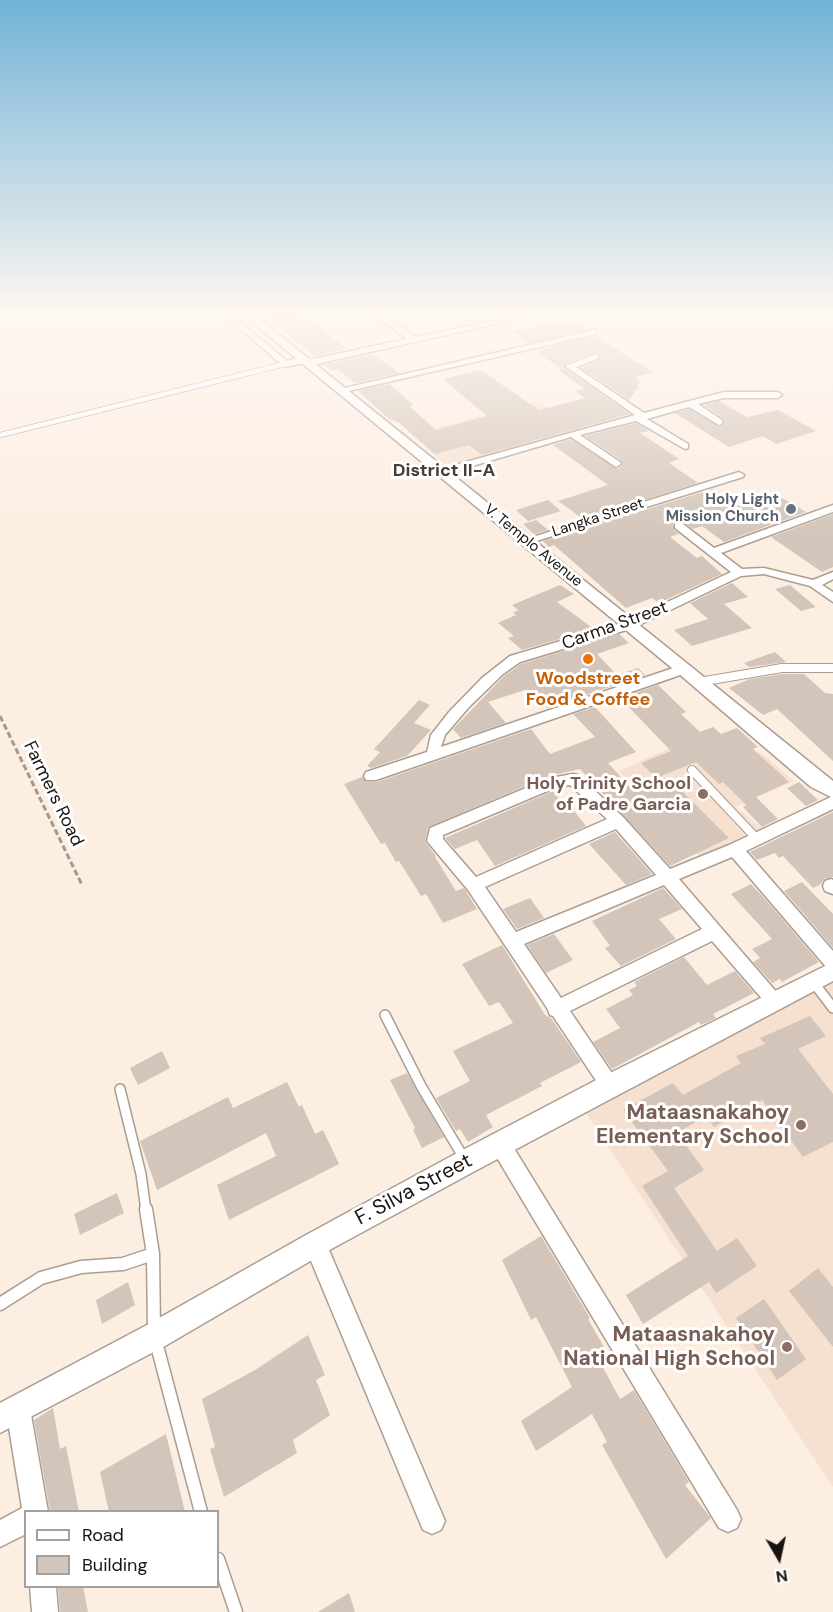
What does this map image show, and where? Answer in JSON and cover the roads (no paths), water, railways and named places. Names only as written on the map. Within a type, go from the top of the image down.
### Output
[{"type":"main road","name":"V. Templo Avenue","points":[[340,390],[825,786],[833,802]]},
{"type":"street","points":[[340,390],[348,388]]},
{"type":"street","points":[[600,388],[685,446]]},
{"type":"street","points":[[441,472],[573,434],[724,395],[778,395]]},
{"type":"street","points":[[691,404],[719,423]]},
{"type":"street","points":[[573,434],[616,464]]},
{"type":"street","name":"Langka Street","points":[[526,541],[739,475]]},
{"type":"street","points":[[713,552],[833,508]]},
{"type":"street","points":[[679,526],[739,573]]},
{"type":"street","name":"Carma Street","points":[[434,755],[439,733],[505,663],[629,625],[739,573],[765,571],[814,584],[833,598]]},
{"type":"street","points":[[814,584],[833,574]]},
{"type":"street","points":[[371,776],[684,669]]},
{"type":"street","points":[[609,1085],[474,885],[435,841],[435,832],[566,778],[579,783],[618,821],[776,1002]]},
{"type":"street","points":[[511,942],[735,849],[833,802]]},
{"type":"street","points":[[474,885],[618,821]]},
{"type":"street","points":[[735,849],[833,963]]},
{"type":"street","points":[[556,1009],[715,931]]},
{"type":"street","name":"F. Silva Street","points":[[9,1414],[154,1336],[315,1244],[609,1085],[823,977]]},
{"type":"street","points":[[500,1144],[728,1519]]},
{"type":"street","points":[[315,1244],[432,1521]]},
{"type":"street","points":[[9,1414],[34,1510]]},
{"type":"street","points":[[0,1534],[24,1520]]},
{"type":"street","points":[[43,1588],[45,1612]]},
{"type":"lane","points":[[0,435],[188,388]]},
{"type":"lane","points":[[699,682],[750,672],[806,666],[833,668]]},
{"type":"lane","points":[[692,770],[757,839]]},
{"type":"lane","points":[[823,977],[833,1008]]},
{"type":"lane","points":[[385,1015],[421,1086],[466,1162]]},
{"type":"lane","points":[[120,1089],[141,1174],[153,1254],[154,1336],[200,1510]]},
{"type":"lane","points":[[0,1304],[40,1278],[81,1267],[123,1264],[153,1254]]},
{"type":"lane","points":[[219,1562],[236,1612]]},
{"type":"place","name":"Holy Light Mission Church","points":[[791,509]]},
{"type":"place","name":"Woodstreet Food & Coffee","points":[[588,659]]},
{"type":"place","name":"Holy Trinity School of Padre Garcia","points":[[703,794]]},
{"type":"place","name":"Mataasnakahoy Elementary School","points":[[801,1125]]},
{"type":"place","name":"Mataasnakahoy National High School","points":[[787,1347]]},
{"type":"district","name":"District II-A","points":[[444,471]]}]
